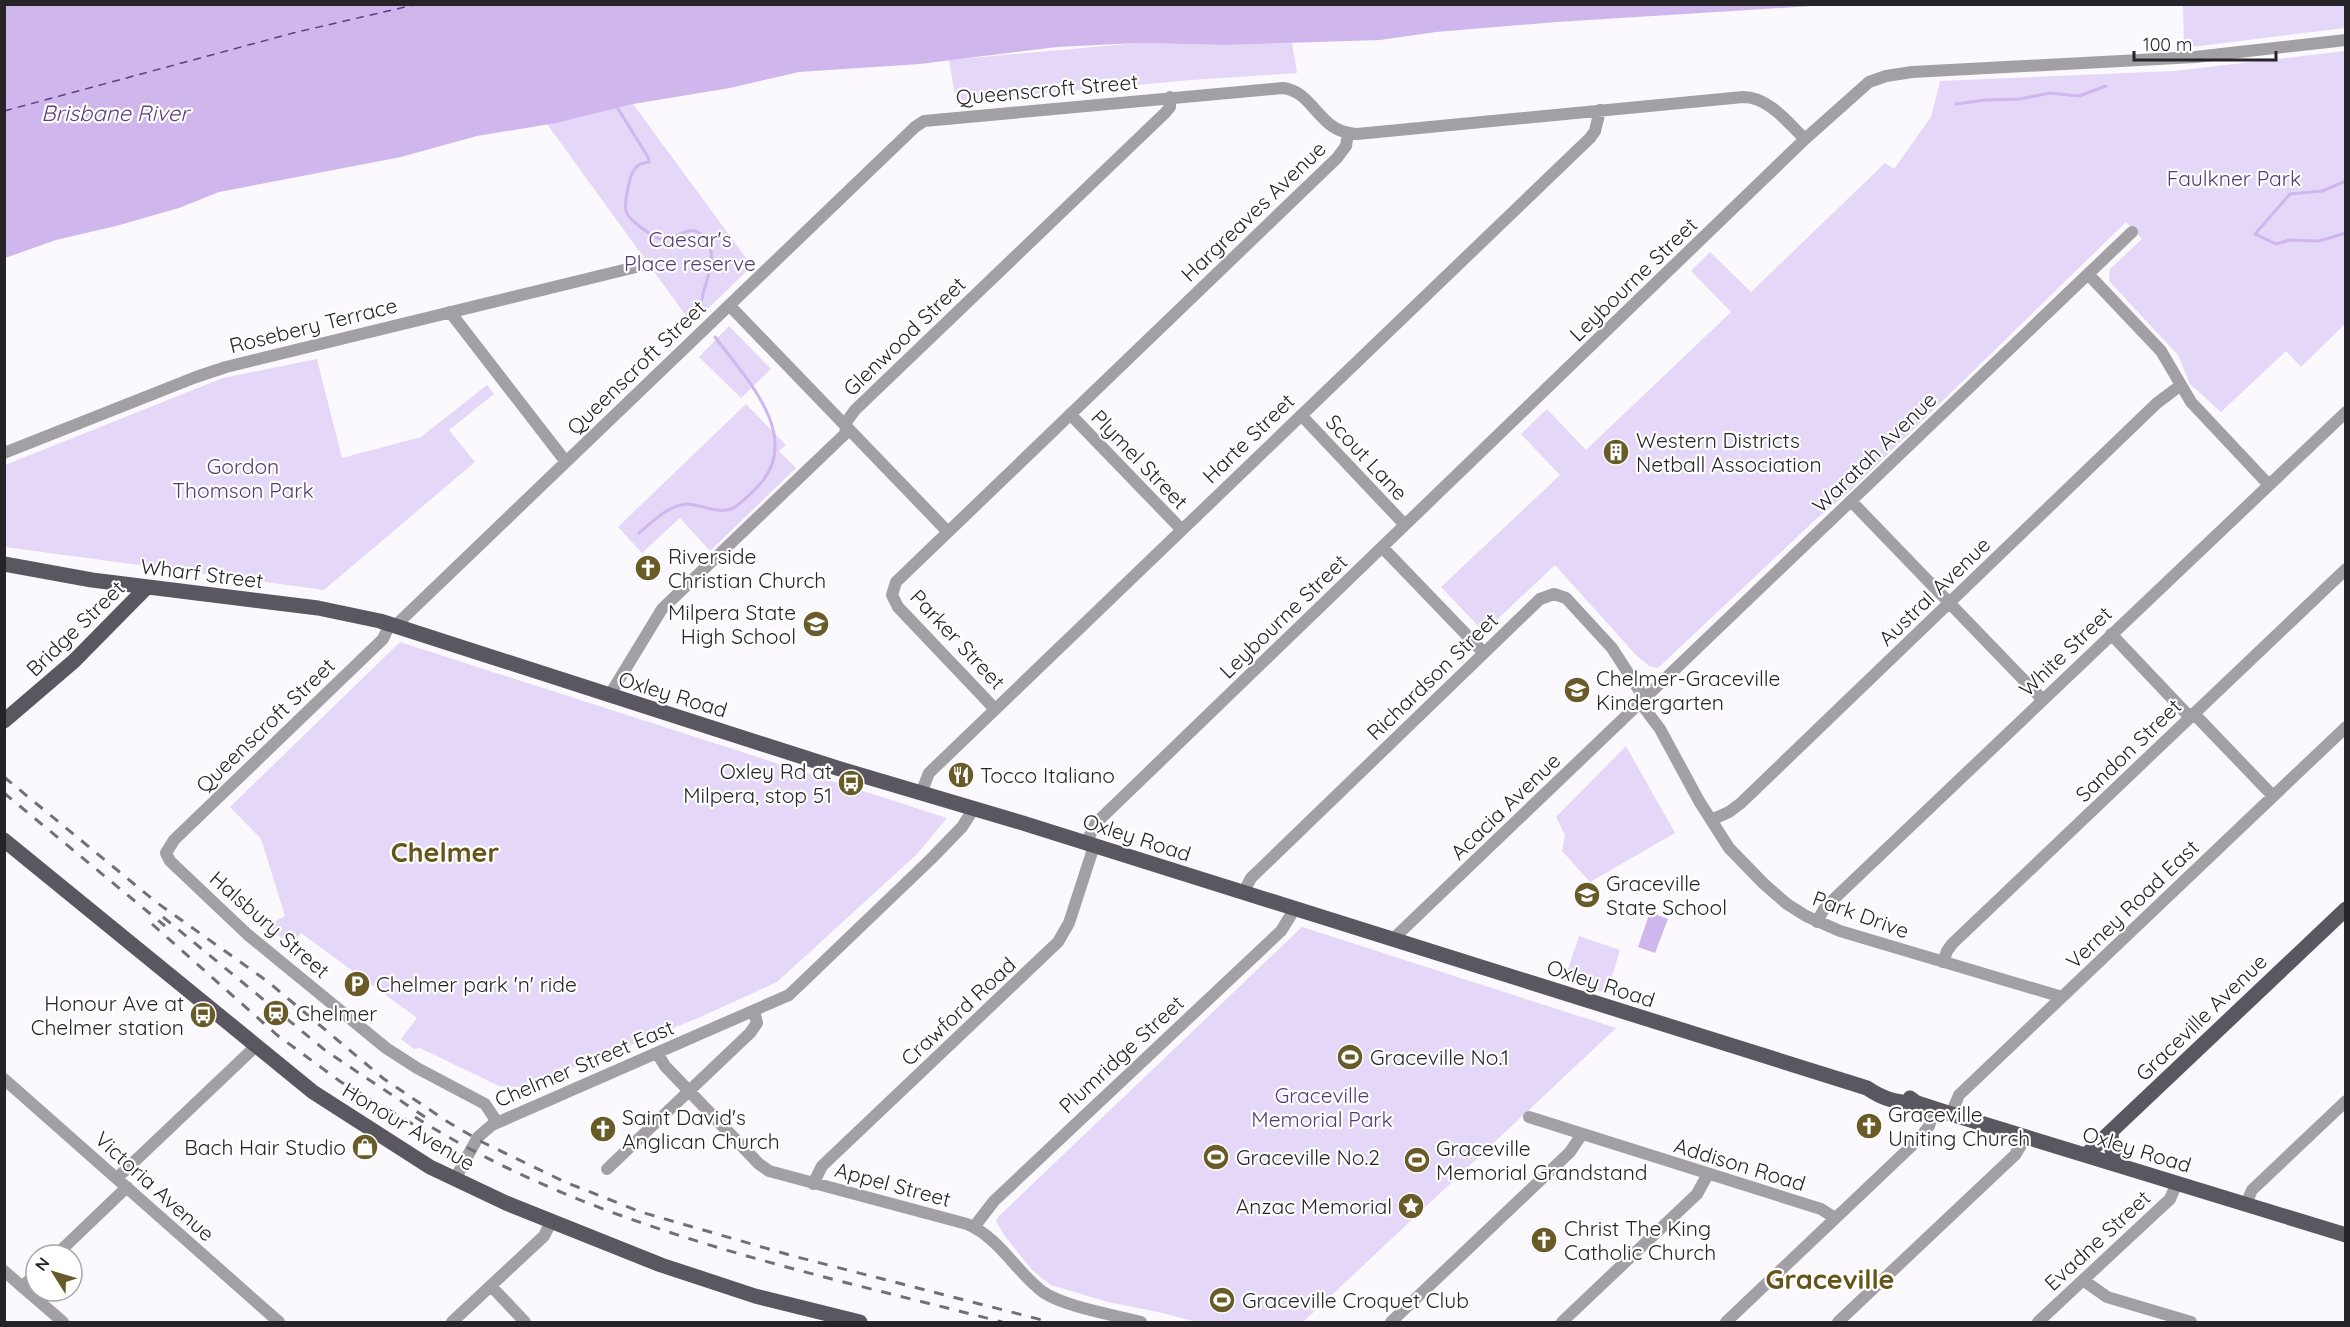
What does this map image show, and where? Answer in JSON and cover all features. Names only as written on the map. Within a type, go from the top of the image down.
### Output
[{"type":"main road","name":"Wharf Street","points":[[4,564],[146,588],[309,607],[393,625]]},
{"type":"main road","name":"Bridge Street","points":[[4,721],[80,655],[146,588]]},
{"type":"main road","name":"Oxley Road","points":[[393,625],[609,696],[1090,844],[1294,910],[1867,1088],[1882,1088],[1903,1094],[1917,1103],[1951,1114],[2345,1233]]},
{"type":"main road","name":"Honour Avenue","points":[[4,840],[332,1106],[430,1167],[551,1222],[704,1280],[755,1296],[860,1323]]},
{"type":"main road","name":"Graceville Avenue","points":[[2085,1155],[2346,909]]},
{"type":"main road","points":[[2111,1131],[2112,1150],[2118,1165]]},
{"type":"street","name":"Leybourne Street","points":[[1090,844],[1096,823],[1806,139],[1866,84],[1886,76],[1931,71],[2195,57],[2346,40]]},
{"type":"street","name":"Queenscroft Street","points":[[166,853],[174,840],[383,639],[393,625],[921,123],[1170,97],[1288,88],[1299,94],[1332,127],[1339,132],[1348,133]]},
{"type":"street","name":"Glenwood Street","points":[[609,696],[662,609],[845,434],[849,418],[855,410],[1165,112],[1170,106],[1170,97]]},
{"type":"street","name":"Hargreaves Avenue","points":[[892,595],[893,587],[899,578],[1337,158],[1346,146],[1348,133],[1753,97],[1769,106],[1806,139]]},
{"type":"street","name":"Harte Street","points":[[921,793],[927,776],[1590,138],[1595,131],[1600,110]]},
{"type":"street","name":"Waratah Avenue","points":[[1643,701],[2132,232]]},
{"type":"street","name":"Rosebery Terrace","points":[[4,453],[210,371],[640,266]]},
{"type":"street","points":[[2088,274],[2161,351],[2191,402],[2269,484]]},
{"type":"street","points":[[729,305],[948,532]]},
{"type":"street","points":[[450,312],[566,462]]},
{"type":"street","name":"Austral Avenue","points":[[1711,820],[1729,812],[1741,803],[2157,403],[2181,385]]},
{"type":"street","name":"White Street","points":[[1817,922],[1827,907],[2346,412]]},
{"type":"street","name":"Plymel Street","points":[[1070,414],[1182,530]]},
{"type":"street","name":"Scout Lane","points":[[1301,415],[1405,525]]},
{"type":"street","points":[[1851,501],[2043,700]]},
{"type":"street","points":[[1382,547],[1484,653]]},
{"type":"street","name":"Sandon Street","points":[[1943,962],[1948,949],[1956,940],[2346,569]]},
{"type":"street","name":"Richardson Street","points":[[1243,893],[1251,878],[1540,599],[1550,594],[1558,594],[1568,600],[1607,641],[1641,693],[1643,701]]},
{"type":"street","name":"Parker Street","points":[[892,595],[901,611],[996,709]]},
{"type":"street","points":[[2111,634],[2185,712],[2199,719],[2273,796]]},
{"type":"street","name":"Park Drive","points":[[1643,701],[1645,709],[1660,729],[1729,848],[1787,904],[1817,922],[1857,937],[2062,997]]},
{"type":"street","name":"Acacia Avenue","points":[[1393,939],[1643,701]]},
{"type":"street","name":"Verney Road East","points":[[1951,1114],[1959,1095],[2346,727]]},
{"type":"street","name":"Chelmer Street East","points":[[455,1179],[480,1133],[497,1122],[782,999],[932,858],[962,827],[974,808]]},
{"type":"street","name":"Crawford Road","points":[[813,1184],[822,1166],[1063,937],[1090,844]]},
{"type":"street","name":"Halsbury Street","points":[[166,853],[170,861],[246,934],[378,1042],[417,1068],[485,1104],[497,1122]]},
{"type":"street","name":"Plumridge Street","points":[[974,1227],[994,1201],[1281,931],[1294,910]]},
{"type":"street","points":[[607,1169],[755,1028],[758,1021],[754,1011]]},
{"type":"street","points":[[117,1178],[256,1046]]},
{"type":"street","name":"Appel Street","points":[[657,1053],[663,1064],[764,1168],[775,1174],[974,1227],[989,1237],[1037,1287],[1051,1296],[1141,1323]]},
{"type":"street","name":"Victoria Avenue","points":[[4,1079],[279,1323]]},
{"type":"street","points":[[2246,1204],[2252,1190],[2346,1101]]},
{"type":"street","points":[[1726,1323],[1920,1137],[1929,1126],[1935,1108]]},
{"type":"street","name":"Addison Road","points":[[1529,1117],[1821,1209],[1835,1218]]},
{"type":"street","points":[[1391,1323],[1570,1152],[1582,1134]]},
{"type":"street","points":[[1838,1323],[2015,1155],[2026,1137]]},
{"type":"street","points":[[1562,1323],[1697,1194],[1708,1174]]},
{"type":"street","name":"Evadne Street","points":[[2038,1323],[2170,1198],[2177,1183]]},
{"type":"street","points":[[69,1243],[127,1187]]},
{"type":"street","points":[[452,1323],[544,1236],[551,1222]]},
{"type":"street","points":[[4,1271],[63,1323]]},
{"type":"street","points":[[2083,1280],[2107,1297],[2191,1323]]},
{"type":"street","points":[[491,1286],[525,1323]]},
{"type":"green space","points":[[2183,5],[2345,5],[2345,28],[2184,48]]},
{"type":"green space","points":[[1138,43],[1227,45],[1292,43],[1297,73],[956,101],[949,60]]},
{"type":"green space","name":"Faulkner Park","points":[[2345,51],[2345,324],[2301,367],[2286,351],[2221,412],[2190,384],[2178,355],[2109,281],[2110,269],[2142,239],[2126,222],[1849,492],[1815,520],[1658,668],[1649,666],[1636,655],[1555,565],[1484,632],[1441,587],[1560,475],[1521,434],[1547,409],[1586,450],[1731,312],[1691,271],[1710,252],[1751,292],[1885,163],[1894,169],[1931,117],[1940,81],[2174,71]]},
{"type":"green space","name":"Caesar's Place reserve","points":[[633,104],[752,266],[692,324],[547,124]]},
{"type":"green space","points":[[729,326],[771,369],[741,398],[699,357]]},
{"type":"green space","name":"Gordon Thomson Park","points":[[317,359],[342,458],[421,437],[487,385],[494,394],[449,430],[475,462],[324,590],[5,547],[5,465],[223,378]]},
{"type":"green space","points":[[746,404],[786,445],[779,451],[796,468],[710,551],[680,518],[642,553],[618,527]]},
{"type":"green space","points":[[400,642],[947,818],[916,855],[777,982],[698,1018],[543,1080],[519,1087],[499,1086],[420,1048],[414,1049],[401,1039],[417,1018],[301,933],[292,945],[266,926],[285,916],[261,839],[230,807]]},
{"type":"green space","points":[[1626,746],[1675,833],[1590,882],[1562,851],[1565,835],[1556,817]]},
{"type":"green space","name":"Graceville Memorial Park","points":[[1302,927],[1616,1028],[1303,1322],[1197,1322],[1108,1302],[1051,1285],[1033,1271],[1004,1235],[996,1221],[998,1217]]},
{"type":"green space","points":[[1579,936],[1620,950],[1607,993],[1564,981]]},
{"type":"water","name":"Brisbane River","points":[[5,4],[1828,5],[1557,22],[1436,32],[1380,40],[1227,45],[1138,43],[1057,47],[920,64],[799,72],[730,88],[633,104],[556,123],[477,136],[401,157],[219,192],[179,208],[56,240],[5,258]]},
{"type":"water","points":[[1650,912],[1668,919],[1655,953],[1638,947]]},
{"type":"waterway","points":[[1956,104],[2020,99],[2050,93],[2079,96],[2106,86]]},
{"type":"waterway","points":[[617,107],[649,162],[640,164],[631,177],[626,202],[628,215],[642,228],[662,239],[695,231],[701,234],[710,248],[710,266],[700,312]]},
{"type":"waterway","points":[[2346,181],[2322,191],[2290,194],[2255,234],[2276,244],[2290,240],[2319,241],[2346,233]]},
{"type":"waterway","points":[[639,533],[661,515],[680,505],[691,504],[714,510],[731,509],[759,485],[771,466],[775,447],[772,427],[765,408],[754,388],[715,337]]},
{"type":"ferry route","points":[[4,111],[293,33],[418,4]]},
{"type":"railway","points":[[4,777],[156,902],[267,981],[384,1079],[482,1142],[565,1182],[641,1212],[793,1256],[1050,1322]]},
{"type":"railway","points":[[4,793],[165,926]]},
{"type":"railway","points":[[163,917],[326,1051],[425,1117]]},
{"type":"railway","points":[[152,924],[277,1035],[341,1082],[421,1129]]},
{"type":"railway","points":[[415,1117],[483,1156],[554,1189],[626,1217],[775,1264],[1002,1322]]},
{"type":"place","name":"Western Districts Netball Association","points":[[1616,452]]},
{"type":"place","name":"Riverside Christian Church","points":[[648,568]]},
{"type":"place","name":"Milpera State High School","points":[[816,624]]},
{"type":"place","name":"Chelmer-Graceville Kindergarten","points":[[1577,690]]},
{"type":"place","name":"Tocco Italiano","points":[[961,775]]},
{"type":"place","name":"Oxley Rd at Milpera, stop 51","points":[[851,783]]},
{"type":"place","name":"Graceville State School","points":[[1587,895]]},
{"type":"place","name":"Chelmer park 'n' ride","points":[[357,984]]},
{"type":"place","name":"Chelmer","points":[[276,1013]]},
{"type":"place","name":"Honour Ave at Chelmer station","points":[[203,1015]]},
{"type":"place","name":"Graceville No.1","points":[[1350,1057]]},
{"type":"place","name":"Graceville Uniting Church","points":[[1869,1126]]},
{"type":"place","name":"Saint David's Anglican Church","points":[[603,1129]]},
{"type":"place","name":"Bach Hair Studio","points":[[365,1147]]},
{"type":"place","name":"Graceville No.2","points":[[1216,1157]]},
{"type":"place","name":"Graceville Memorial Grandstand","points":[[1417,1160]]},
{"type":"place","name":"Anzac Memorial","points":[[1411,1206]]},
{"type":"place","name":"Christ The King Catholic Church","points":[[1544,1240]]},
{"type":"place","name":"Graceville Croquet Club","points":[[1222,1300]]},
{"type":"district","name":"Chelmer","points":[[445,852]]},
{"type":"district","name":"Graceville","points":[[1830,1279]]}]
